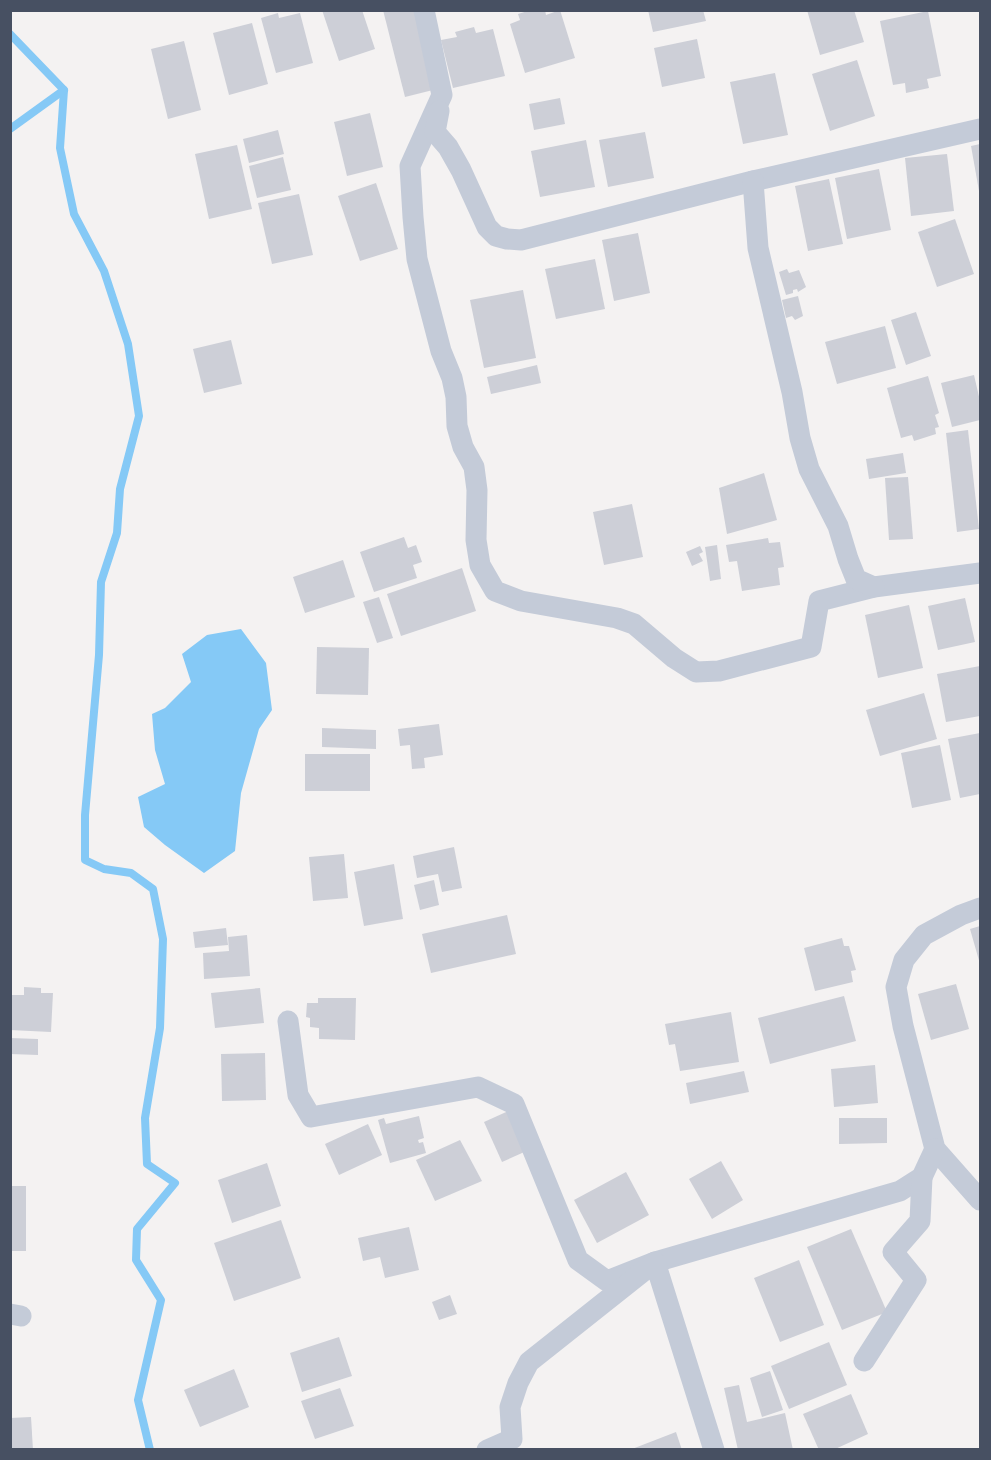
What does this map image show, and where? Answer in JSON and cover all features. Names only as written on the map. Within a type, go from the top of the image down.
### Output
[{"type":"street","points":[[424,10],[442,94],[435,132],[448,147],[461,170],[487,227],[496,236],[507,239],[521,240],[753,181],[981,129]]},
{"type":"street","points":[[442,94],[410,166],[417,259],[441,351],[452,378],[456,397],[457,426],[463,447],[474,467],[477,490],[476,540],[480,565],[495,591],[521,601],[617,618],[634,624],[674,658],[696,672],[719,671],[812,647],[819,602],[874,587],[981,573]]},
{"type":"street","points":[[753,181],[758,248],[809,469],[838,526],[856,579],[874,587]]},
{"type":"street","points":[[981,908],[961,915],[924,935],[904,960],[896,987],[903,1026],[935,1149],[981,1200]]},
{"type":"street","points":[[288,1021],[298,1095],[311,1117],[478,1087],[514,1104],[578,1260],[607,1281],[656,1262],[900,1191],[922,1177]]},
{"type":"street","points":[[864,1361],[916,1281],[893,1252],[920,1221],[922,1177],[935,1149]]},
{"type":"street","points":[[487,1449],[512,1439],[510,1407],[518,1383],[529,1362],[656,1262]]},
{"type":"street","points":[[656,1262],[714,1449]]},
{"type":"water","points":[[241,629],[266,663],[272,710],[259,729],[241,793],[235,851],[204,873],[144,827],[138,797],[165,784],[155,750],[152,714],[165,708],[191,682],[182,654],[207,635]]},
{"type":"building","points":[[322,10],[362,10],[375,49],[339,61]]},
{"type":"building","points":[[383,10],[416,10],[437,89],[405,97]]},
{"type":"building","points":[[531,10],[545,10],[546,15],[560,10],[575,58],[525,73],[510,24],[520,20],[518,14]]},
{"type":"building","points":[[648,10],[703,10],[706,21],[653,32]]},
{"type":"building","points":[[807,10],[854,10],[864,42],[820,55]]},
{"type":"building","points":[[928,11],[941,76],[927,79],[929,88],[906,93],[905,83],[893,85],[880,21]]},
{"type":"building","points":[[278,13],[279,18],[300,13],[313,63],[276,73],[261,18]]},
{"type":"building","points":[[252,23],[268,84],[229,95],[213,33]]},
{"type":"building","points":[[474,27],[476,33],[493,29],[505,76],[453,88],[441,40],[457,37],[455,32]]},
{"type":"building","points":[[697,39],[705,78],[662,87],[654,48]]},
{"type":"building","points":[[184,41],[201,110],[168,119],[151,49]]},
{"type":"building","points":[[857,60],[875,116],[830,131],[812,74]]},
{"type":"building","points":[[775,73],[788,135],[743,144],[730,82]]},
{"type":"building","points":[[560,98],[565,124],[534,130],[529,104]]},
{"type":"building","points":[[370,113],[383,167],[347,176],[334,122]]},
{"type":"building","points":[[278,130],[284,154],[249,163],[243,139]]},
{"type":"building","points":[[645,132],[654,178],[608,187],[599,140]]},
{"type":"building","points":[[586,140],[595,187],[540,197],[531,151]]},
{"type":"building","points":[[980,144],[980,191],[979,191],[971,146]]},
{"type":"building","points":[[237,145],[252,209],[209,219],[195,154]]},
{"type":"building","points":[[947,154],[954,211],[911,216],[905,158]]},
{"type":"building","points":[[283,157],[291,190],[257,198],[249,166]]},
{"type":"building","points":[[879,169],[891,230],[847,239],[835,178]]},
{"type":"building","points":[[829,179],[843,244],[808,251],[795,186]]},
{"type":"building","points":[[376,183],[398,249],[360,261],[338,196]]},
{"type":"building","points":[[299,194],[313,255],[272,264],[258,203]]},
{"type":"building","points":[[955,219],[974,274],[937,287],[918,232]]},
{"type":"building","points":[[638,233],[650,293],[614,301],[602,240]]},
{"type":"building","points":[[595,259],[605,309],[556,319],[545,269]]},
{"type":"building","points":[[787,269],[789,273],[799,270],[806,287],[798,292],[797,289],[793,290],[793,293],[786,295],[779,272]]},
{"type":"building","points":[[523,290],[536,358],[484,368],[470,300]]},
{"type":"building","points":[[798,296],[803,316],[795,320],[792,316],[786,318],[782,300]]},
{"type":"building","points":[[916,312],[931,356],[906,365],[891,320]]},
{"type":"building","points":[[885,326],[896,368],[837,384],[825,342]]},
{"type":"building","points":[[231,340],[242,384],[204,393],[193,349]]},
{"type":"building","points":[[537,365],[541,383],[491,394],[487,377]]},
{"type":"building","points":[[974,375],[980,401],[980,420],[952,427],[941,383]]},
{"type":"building","points":[[928,376],[939,413],[935,415],[939,427],[935,428],[936,434],[914,441],[912,435],[901,438],[887,388]]},
{"type":"building","points":[[968,430],[979,529],[957,532],[946,433]]},
{"type":"building","points":[[903,453],[906,473],[869,479],[866,459]]},
{"type":"building","points":[[764,473],[777,520],[727,534],[719,488]]},
{"type":"building","points":[[908,477],[913,539],[889,540],[885,478]]},
{"type":"building","points":[[632,504],[643,557],[604,565],[593,512]]},
{"type":"building","points":[[404,537],[408,548],[416,545],[422,562],[413,565],[417,578],[374,592],[360,552]]},
{"type":"building","points":[[768,538],[769,543],[780,542],[784,567],[778,568],[780,585],[742,591],[737,561],[729,562],[726,545]]},
{"type":"building","points":[[717,545],[721,579],[710,581],[705,547]]},
{"type":"building","points":[[700,546],[703,552],[699,554],[703,561],[692,566],[686,552]]},
{"type":"building","points":[[343,560],[355,597],[305,613],[293,577]]},
{"type":"building","points":[[462,568],[476,611],[401,636],[387,594]]},
{"type":"building","points":[[379,597],[393,638],[377,643],[363,602]]},
{"type":"building","points":[[965,598],[975,642],[938,650],[928,606]]},
{"type":"building","points":[[909,605],[923,668],[878,678],[865,615]]},
{"type":"building","points":[[317,647],[369,648],[368,695],[316,694]]},
{"type":"building","points":[[980,666],[980,716],[946,722],[937,674]]},
{"type":"building","points":[[924,693],[937,739],[880,756],[866,710]]},
{"type":"building","points":[[439,724],[443,755],[424,758],[425,768],[412,769],[410,745],[400,746],[398,729]]},
{"type":"building","points":[[322,728],[376,730],[376,749],[322,747]]},
{"type":"building","points":[[980,733],[980,794],[960,798],[948,739]]},
{"type":"building","points":[[940,745],[951,800],[912,808],[901,753]]},
{"type":"building","points":[[305,754],[370,754],[370,791],[305,791]]},
{"type":"building","points":[[454,847],[462,888],[442,892],[438,874],[417,878],[413,856]]},
{"type":"building","points":[[344,854],[348,898],[313,901],[309,857]]},
{"type":"building","points":[[394,864],[403,919],[364,926],[354,872]]},
{"type":"building","points":[[434,880],[439,905],[420,910],[414,885]]},
{"type":"building","points":[[507,915],[516,954],[431,973],[422,934]]},
{"type":"building","points":[[980,926],[980,964],[970,929]]},
{"type":"building","points":[[226,928],[228,945],[195,948],[193,932]]},
{"type":"building","points":[[247,935],[250,976],[204,979],[203,953],[229,951],[228,937]]},
{"type":"building","points":[[842,938],[844,946],[849,946],[856,970],[851,971],[853,982],[815,991],[804,948]]},
{"type":"building","points":[[956,984],[969,1029],[931,1040],[918,994]]},
{"type":"building","points":[[24,987],[41,988],[41,993],[53,993],[51,1032],[10,1030],[10,995],[24,995]]},
{"type":"building","points":[[260,988],[264,1023],[215,1028],[211,993]]},
{"type":"building","points":[[844,996],[856,1041],[770,1064],[758,1018]]},
{"type":"building","points":[[318,998],[356,998],[355,1040],[319,1039],[319,1028],[310,1027],[310,1018],[306,1017],[307,1003],[318,1003]]},
{"type":"building","points":[[731,1012],[739,1062],[680,1071],[675,1044],[669,1045],[665,1024]]},
{"type":"building","points":[[10,1038],[38,1039],[38,1055],[10,1054]]},
{"type":"building","points":[[265,1053],[266,1100],[222,1101],[221,1054]]},
{"type":"building","points":[[875,1065],[878,1103],[834,1107],[831,1069]]},
{"type":"building","points":[[744,1071],[749,1092],[690,1104],[686,1083]]},
{"type":"building","points":[[513,1109],[531,1149],[502,1162],[484,1122]]},
{"type":"building","points":[[419,1116],[424,1138],[418,1140],[419,1143],[423,1142],[426,1153],[390,1163],[378,1120],[384,1118],[386,1124]]},
{"type":"building","points":[[839,1118],[887,1118],[887,1143],[839,1144]]},
{"type":"building","points":[[368,1124],[382,1155],[339,1175],[325,1144]]},
{"type":"building","points":[[460,1140],[482,1181],[435,1201],[416,1160]]},
{"type":"building","points":[[721,1161],[743,1200],[712,1219],[689,1179]]},
{"type":"building","points":[[267,1163],[281,1206],[232,1223],[218,1180]]},
{"type":"building","points":[[626,1172],[649,1215],[597,1243],[574,1200]]},
{"type":"building","points":[[10,1186],[26,1186],[26,1251],[10,1251]]},
{"type":"building","points":[[281,1220],[301,1278],[234,1301],[214,1243]]},
{"type":"building","points":[[409,1227],[419,1270],[385,1278],[380,1257],[363,1261],[358,1238]]},
{"type":"building","points":[[851,1229],[887,1312],[842,1330],[807,1247]]},
{"type":"building","points":[[799,1260],[824,1325],[780,1342],[754,1278]]},
{"type":"building","points":[[450,1295],[457,1314],[439,1320],[432,1302]]},
{"type":"building","points":[[339,1337],[352,1376],[302,1392],[290,1353]]},
{"type":"building","points":[[829,1342],[847,1385],[789,1409],[771,1366]]},
{"type":"building","points":[[234,1369],[249,1407],[200,1427],[184,1390]]},
{"type":"building","points":[[770,1371],[783,1410],[762,1417],[750,1378]]},
{"type":"building","points":[[739,1385],[747,1422],[785,1413],[793,1450],[738,1450],[724,1388]]},
{"type":"building","points":[[340,1388],[354,1426],[315,1439],[301,1401]]},
{"type":"building","points":[[851,1394],[868,1434],[833,1450],[819,1450],[803,1414]]},
{"type":"building","points":[[31,1417],[33,1450],[10,1450],[10,1418]]},
{"type":"building","points":[[676,1432],[682,1450],[632,1450],[632,1449]]},
{"type":"waterway","points":[[10,34],[64,90],[60,148],[74,214],[104,271],[128,344],[139,416],[120,489],[117,533],[101,582],[99,655],[85,815],[85,860],[104,869],[131,873],[153,889],[163,939],[160,1028],[145,1118],[147,1164],[175,1183],[137,1229],[136,1260],[161,1300],[138,1400],[150,1450]]},
{"type":"waterway","points":[[10,129],[64,90]]}]
